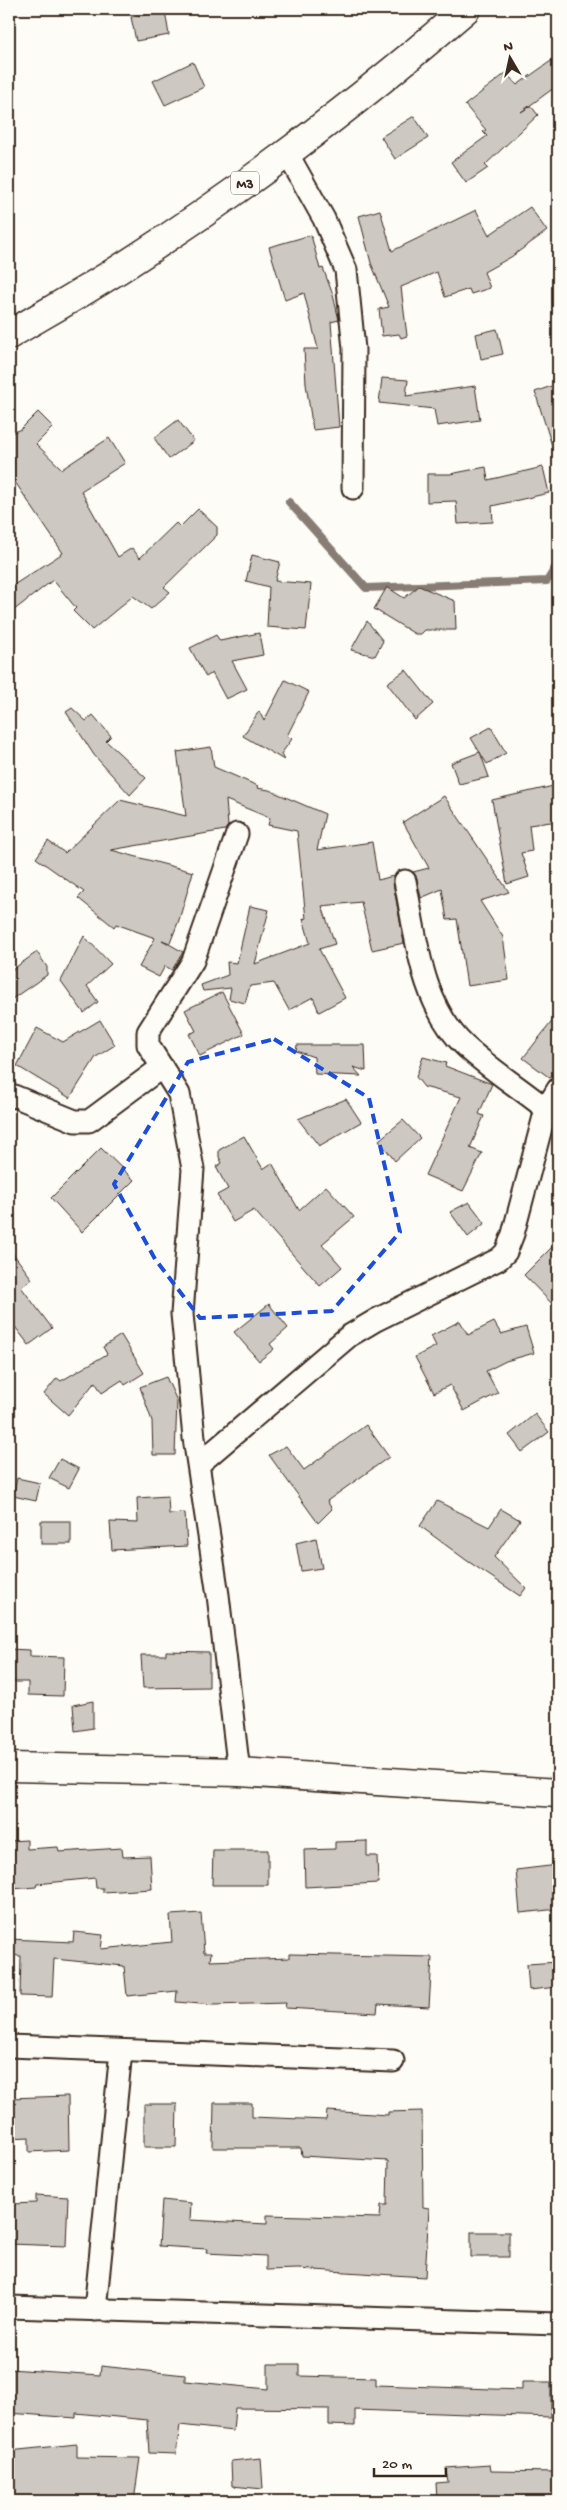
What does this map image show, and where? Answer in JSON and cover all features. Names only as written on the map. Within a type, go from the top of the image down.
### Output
[{"type":"main road","name":"M3","points":[[9,335],[135,260],[287,153],[420,49],[466,9]]},
{"type":"main road","points":[[9,1767],[238,1772],[558,1793]]},
{"type":"street","points":[[287,153],[324,219],[346,270],[354,349],[354,488]]},
{"type":"street","points":[[237,834],[193,961],[148,1032],[148,1045],[179,1094],[193,1169],[182,1314],[194,1438],[218,1596],[238,1772]]},
{"type":"street","points":[[405,881],[424,974],[442,1017],[464,1046],[546,1109]]},
{"type":"street","points":[[9,1094],[61,1117],[75,1121],[89,1121],[162,1068]]},
{"type":"street","points":[[199,1464],[349,1336],[376,1320],[499,1259],[506,1252],[513,1234],[546,1109],[558,1089]]},
{"type":"street","points":[[9,2046],[393,2061]]},
{"type":"street","points":[[96,2310],[121,2050]]},
{"type":"street","points":[[9,2307],[558,2324]]},
{"type":"highlighted area","points":[[274,1039],[369,1098],[400,1232],[332,1311],[200,1318],[155,1259],[114,1184],[188,1062]]},
{"type":"building","points":[[165,11],[169,35],[136,41],[131,17]]},
{"type":"building","points":[[558,56],[558,85],[521,112],[531,106],[538,115],[485,165],[488,168],[466,183],[451,162],[487,136],[483,132],[486,130],[465,105],[506,73],[517,85]]},
{"type":"building","points":[[193,62],[204,87],[165,105],[153,81]]},
{"type":"building","points":[[414,116],[428,138],[395,159],[381,137]]},
{"type":"building","points":[[530,207],[547,231],[511,257],[484,272],[490,288],[471,294],[469,289],[445,297],[437,272],[401,287],[407,336],[401,338],[399,334],[382,336],[379,309],[389,307],[371,263],[359,216],[380,210],[392,251],[476,210],[489,235]]},
{"type":"building","points":[[311,235],[320,269],[323,268],[333,295],[339,320],[331,322],[339,427],[313,430],[306,384],[304,349],[318,349],[304,293],[285,300],[269,247]]},
{"type":"building","points":[[497,329],[503,354],[481,359],[476,334]]},
{"type":"building","points":[[382,378],[408,380],[406,396],[475,386],[480,420],[437,426],[434,409],[379,403]]},
{"type":"building","points":[[554,385],[558,398],[558,451],[554,452],[535,392]]},
{"type":"building","points":[[38,412],[53,427],[36,444],[62,469],[109,438],[125,463],[81,491],[118,557],[132,548],[140,558],[176,523],[180,527],[198,509],[217,527],[217,535],[164,587],[170,592],[151,609],[133,596],[92,630],[73,611],[76,608],[53,580],[9,614],[9,588],[63,553],[9,473],[9,434],[21,429]]},
{"type":"building","points":[[178,420],[194,441],[169,459],[154,438]]},
{"type":"building","points":[[486,467],[488,480],[543,467],[549,493],[492,506],[493,522],[458,524],[456,501],[427,502],[427,474],[450,474]]},
{"type":"building","points":[[252,555],[280,562],[275,581],[311,584],[306,630],[267,627],[269,587],[246,581]]},
{"type":"building","points":[[419,586],[455,601],[456,630],[425,630],[421,634],[415,634],[374,609],[387,587],[404,598]]},
{"type":"building","points":[[367,621],[383,641],[375,656],[351,650]]},
{"type":"building","points":[[259,633],[263,655],[232,661],[247,689],[226,699],[212,673],[206,677],[190,648],[216,635],[220,641]]},
{"type":"building","points":[[406,670],[433,704],[415,720],[387,683]]},
{"type":"building","points":[[285,680],[309,692],[287,736],[292,739],[281,754],[284,760],[243,736],[259,711],[264,721]]},
{"type":"building","points":[[72,708],[86,721],[93,715],[111,736],[106,741],[146,778],[130,795],[94,755],[66,712]]},
{"type":"building","points":[[491,727],[506,753],[487,764],[471,738]]},
{"type":"building","points":[[211,747],[214,767],[258,786],[257,788],[269,790],[325,814],[317,850],[372,842],[378,880],[393,876],[404,943],[372,950],[361,902],[322,906],[335,944],[319,949],[345,998],[319,1012],[313,997],[289,1010],[274,983],[250,986],[245,1003],[229,999],[231,988],[203,991],[201,985],[228,975],[227,962],[237,963],[250,906],[269,910],[255,964],[310,943],[303,918],[306,919],[297,831],[268,825],[270,818],[226,800],[228,826],[225,830],[111,850],[193,872],[170,943],[162,940],[183,952],[172,970],[165,966],[159,977],[139,967],[155,938],[116,924],[114,927],[78,898],[84,892],[36,858],[48,841],[65,853],[120,800],[186,816],[177,752]]},
{"type":"building","points":[[480,752],[489,777],[459,784],[451,763]]},
{"type":"building","points":[[558,785],[558,821],[529,825],[532,851],[521,853],[529,877],[507,884],[492,800]]},
{"type":"building","points":[[444,796],[509,892],[480,901],[503,937],[509,980],[467,986],[457,919],[447,920],[442,889],[421,898],[417,879],[413,872],[429,868],[403,822]]},
{"type":"building","points":[[84,936],[111,964],[87,986],[98,1002],[84,1013],[61,981]]},
{"type":"building","points":[[37,952],[47,967],[47,975],[9,1001],[9,972]]},
{"type":"building","points":[[222,992],[244,1034],[200,1056],[189,1034],[196,1031],[185,1010]]},
{"type":"building","points":[[558,1014],[558,1068],[550,1078],[523,1058]]},
{"type":"building","points":[[100,1020],[115,1045],[96,1057],[70,1098],[17,1066],[37,1028],[63,1042]]},
{"type":"building","points":[[297,1045],[365,1045],[366,1071],[353,1067],[361,1076],[315,1074],[314,1057],[296,1051]]},
{"type":"building","points":[[423,1057],[446,1063],[445,1066],[492,1084],[479,1114],[484,1116],[470,1148],[482,1153],[463,1191],[425,1175],[461,1097],[424,1087],[416,1077]]},
{"type":"building","points":[[346,1099],[361,1122],[319,1146],[298,1119]]},
{"type":"building","points":[[403,1120],[420,1138],[395,1161],[379,1140]]},
{"type":"building","points":[[244,1136],[263,1169],[272,1163],[299,1210],[326,1186],[354,1217],[322,1244],[342,1267],[320,1286],[254,1210],[233,1222],[217,1195],[228,1189],[216,1167],[222,1163],[219,1157],[219,1150]]},
{"type":"building","points":[[101,1148],[134,1180],[82,1232],[51,1198]]},
{"type":"building","points":[[469,1202],[485,1223],[468,1237],[450,1212]]},
{"type":"building","points":[[558,1241],[558,1310],[524,1275]]},
{"type":"building","points":[[9,1248],[32,1279],[21,1287],[52,1328],[29,1345],[9,1319]]},
{"type":"building","points":[[269,1304],[288,1328],[270,1344],[274,1349],[259,1361],[234,1332]]},
{"type":"building","points":[[460,1321],[468,1335],[494,1322],[501,1334],[526,1327],[534,1353],[506,1361],[486,1371],[498,1393],[464,1411],[450,1385],[434,1393],[415,1357],[436,1346],[431,1336]]},
{"type":"building","points":[[121,1335],[144,1373],[125,1385],[122,1380],[102,1393],[95,1382],[68,1415],[44,1394],[57,1378],[61,1381],[107,1354],[103,1347]]},
{"type":"building","points":[[166,1377],[177,1401],[175,1455],[153,1455],[152,1421],[140,1387]]},
{"type":"building","points":[[535,1414],[549,1432],[522,1452],[509,1435]]},
{"type":"building","points":[[366,1425],[389,1457],[327,1501],[332,1509],[318,1523],[269,1455],[286,1446],[304,1470]]},
{"type":"building","points":[[60,1459],[79,1469],[69,1488],[49,1478]]},
{"type":"building","points":[[17,1478],[40,1483],[36,1501],[13,1496]]},
{"type":"building","points":[[168,1496],[169,1514],[185,1513],[187,1546],[112,1550],[110,1522],[138,1523],[137,1498]]},
{"type":"building","points":[[437,1501],[489,1527],[501,1509],[520,1520],[494,1557],[526,1588],[520,1596],[420,1526]]},
{"type":"building","points":[[41,1521],[71,1521],[71,1544],[41,1544]]},
{"type":"building","points":[[316,1538],[322,1568],[301,1571],[296,1543]]},
{"type":"building","points":[[9,1649],[30,1650],[30,1656],[64,1657],[63,1696],[28,1695],[28,1682],[9,1682]]},
{"type":"building","points":[[166,1651],[209,1652],[209,1687],[143,1688],[141,1655],[166,1655]]},
{"type":"building","points":[[93,1701],[93,1728],[75,1731],[73,1705]]},
{"type":"building","points":[[27,1840],[27,1849],[58,1847],[59,1852],[122,1848],[123,1857],[150,1856],[152,1889],[103,1892],[103,1888],[96,1888],[95,1878],[37,1884],[36,1887],[12,1889],[11,1882],[9,1882],[9,1841]]},
{"type":"building","points":[[367,1841],[367,1856],[377,1856],[378,1883],[305,1887],[304,1850],[335,1849],[335,1842]]},
{"type":"building","points":[[213,1850],[268,1850],[268,1885],[212,1885]]},
{"type":"building","points":[[558,1865],[558,1909],[520,1913],[516,1870]]},
{"type":"building","points":[[201,1913],[204,1953],[211,1953],[210,1961],[289,1958],[289,1954],[432,1957],[429,2007],[378,2004],[377,2013],[285,2008],[286,2003],[213,2005],[176,2002],[177,1991],[127,1996],[124,1966],[54,1959],[52,1997],[20,1996],[21,1956],[9,1955],[9,1939],[73,1942],[74,1932],[103,1935],[101,1949],[172,1942],[170,1915]]},
{"type":"building","points":[[558,1962],[558,1987],[529,1990],[527,1964]]},
{"type":"building","points":[[68,2096],[69,2150],[29,2152],[29,2137],[9,2138],[9,2098]]},
{"type":"building","points":[[214,2103],[252,2103],[252,2117],[326,2120],[327,2111],[388,2115],[388,2112],[422,2111],[423,2207],[429,2208],[425,2277],[298,2269],[266,2270],[266,2256],[206,2253],[207,2249],[159,2246],[162,2200],[191,2203],[190,2220],[267,2224],[267,2215],[380,2218],[381,2205],[387,2205],[388,2161],[302,2156],[301,2148],[213,2148]]},
{"type":"building","points":[[144,2104],[177,2104],[176,2147],[144,2147]]},
{"type":"building","points":[[36,2195],[68,2197],[66,2246],[9,2244],[9,2204],[36,2203]]},
{"type":"building","points":[[471,2232],[509,2232],[509,2257],[471,2257]]},
{"type":"building","points":[[268,2364],[299,2364],[299,2376],[376,2378],[376,2385],[522,2390],[522,2382],[551,2382],[551,2417],[355,2410],[355,2426],[329,2425],[329,2409],[235,2408],[233,2431],[180,2425],[176,2454],[149,2453],[147,2420],[76,2413],[76,2418],[9,2413],[9,2369],[100,2375],[101,2366],[185,2375],[185,2381],[268,2389]]},
{"type":"building","points":[[77,2444],[77,2457],[140,2458],[134,2501],[9,2501],[9,2451]]},
{"type":"building","points":[[261,2458],[263,2489],[232,2486],[231,2461]]},
{"type":"building","points":[[490,2465],[491,2471],[558,2472],[558,2498],[437,2501],[436,2483],[448,2482],[446,2468]]},
{"type":"waterway","points":[[289,502],[366,588],[547,581],[558,563]]}]
